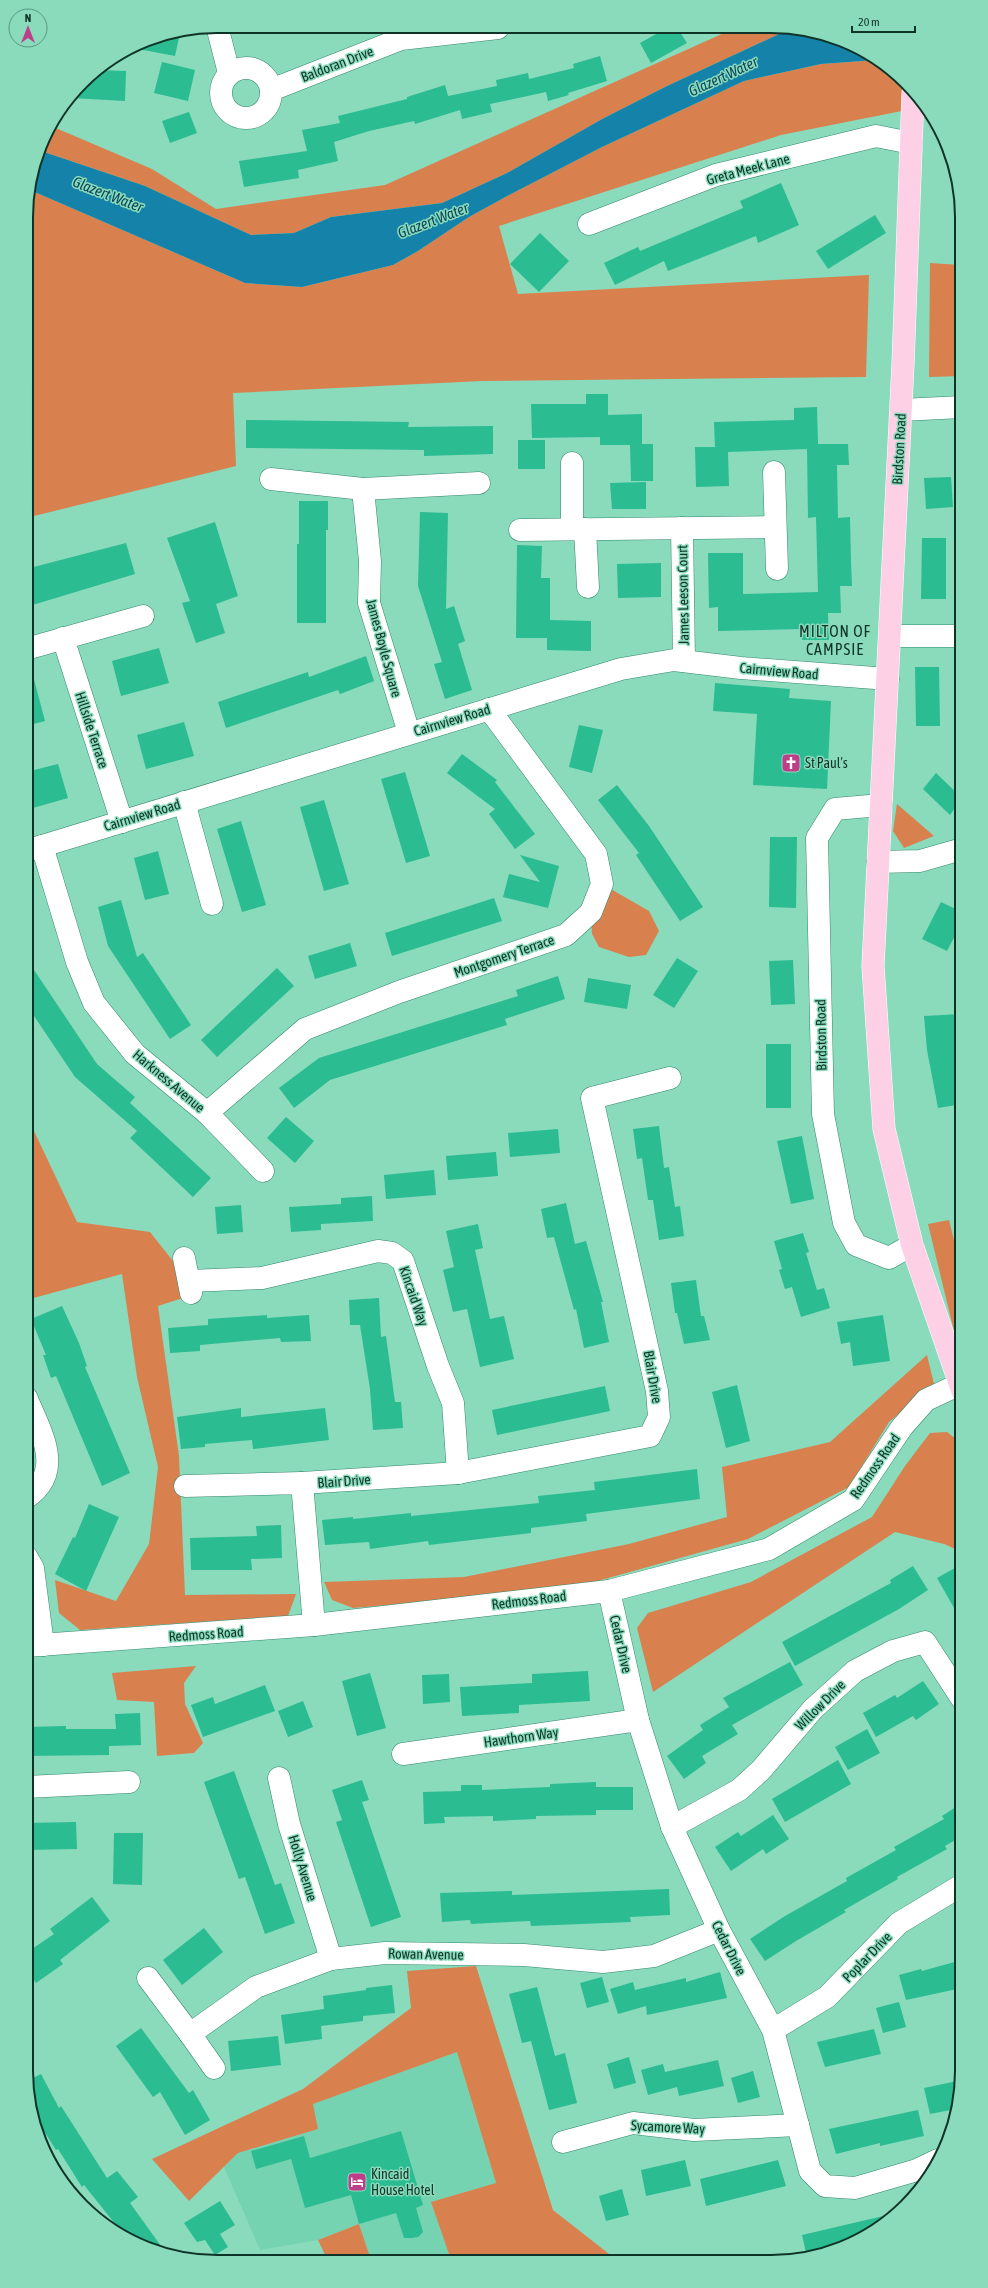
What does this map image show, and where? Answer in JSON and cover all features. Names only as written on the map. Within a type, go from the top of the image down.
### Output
[{"type":"main road","name":"Birdston Road","points":[[913,100],[901,410],[873,966],[884,1129],[912,1245],[955,1370]]},
{"type":"street","points":[[219,33],[229,73]]},
{"type":"street","name":"Baldoran Drive","points":[[271,90],[401,40],[458,33]]},
{"type":"street","points":[[244,67],[259,71],[269,82],[271,90],[267,107],[261,113],[254,117],[236,116],[223,105],[220,97],[224,80],[229,73],[244,67]]},
{"type":"street","name":"Greta Meek Lane","points":[[589,224],[716,176],[876,136],[911,143]]},
{"type":"street","points":[[901,410],[955,407]]},
{"type":"street","points":[[572,463],[579,529],[588,587]]},
{"type":"street","points":[[774,472],[777,569]]},
{"type":"street","points":[[271,479],[363,489],[479,483]]},
{"type":"street","name":"James Boyle Square","points":[[363,489],[370,561],[369,603],[409,733]]},
{"type":"street","name":"James Leeson Court","points":[[520,530],[776,527]]},
{"type":"street","name":"James Leeson Court","points":[[682,528],[684,661]]},
{"type":"street","points":[[33,647],[143,616]]},
{"type":"street","points":[[890,636],[955,636]]},
{"type":"street","name":"Hillside Terrace","points":[[63,638],[122,822]]},
{"type":"street","name":"Cairnview Road","points":[[34,849],[620,669],[674,660],[741,668],[888,680]]},
{"type":"street","name":"Montgomery Terrace","points":[[207,1113],[304,1029],[399,992],[566,935],[591,912],[602,884],[596,854],[489,709]]},
{"type":"street","points":[[184,802],[212,904]]},
{"type":"street","name":"Birdston Road","points":[[882,805],[834,809],[818,838],[823,1114],[844,1223],[856,1245],[889,1258],[912,1245]]},
{"type":"street","name":"Harkness Avenue","points":[[34,849],[94,1003],[135,1054],[207,1113],[263,1172]]},
{"type":"street","points":[[878,862],[920,861],[955,851]]},
{"type":"street","name":"Blair Drive","points":[[185,1486],[302,1483],[458,1473],[650,1436],[659,1417],[657,1391],[592,1098],[670,1078]]},
{"type":"street","name":"Kincaid Way","points":[[184,1258],[190,1287],[262,1278],[378,1251],[392,1253],[403,1261],[438,1366],[453,1403],[458,1473]]},
{"type":"street","name":"Redmoss Road","points":[[34,1646],[314,1625],[609,1591],[768,1549],[853,1500],[902,1427],[926,1400],[955,1389]]},
{"type":"street","points":[[33,1414],[47,1448],[49,1467],[41,1484],[33,1491]]},
{"type":"street","name":"Blair Drive","points":[[302,1483],[314,1625]]},
{"type":"street","points":[[33,1568],[34,1646]]},
{"type":"street","name":"Cedar Drive","points":[[609,1591],[638,1720],[672,1827],[719,1930],[773,2030],[810,2171],[825,2186],[855,2188],[917,2170],[929,2164]]},
{"type":"street","name":"Willow Drive","points":[[672,1827],[739,1790],[761,1770],[813,1709],[855,1671],[893,1651],[925,1642],[955,1688]]},
{"type":"street","name":"Hawthorn Way","points":[[403,1754],[638,1720]]},
{"type":"street","name":"Holly Avenue","points":[[279,1778],[290,1824],[331,1959]]},
{"type":"street","points":[[33,1787],[129,1782]]},
{"type":"street","name":"Poplar Drive","points":[[773,2030],[827,1997],[899,1923],[955,1889]]},
{"type":"street","name":"Rowan Avenue","points":[[190,2034],[256,1987],[331,1959],[385,1953],[524,1955],[604,1962],[654,1956],[719,1930]]},
{"type":"street","points":[[148,1978],[214,2068]]},
{"type":"street","name":"Sycamore Way","points":[[563,2142],[633,2123],[694,2130],[798,2125]]},
{"type":"shaded area","points":[[724,33],[782,33],[667,86],[604,118],[507,173],[442,203],[331,217],[294,233],[251,235],[145,186],[45,152],[56,128],[152,169],[216,209],[385,185]]},
{"type":"shaded area","points":[[867,61],[883,71],[901,87],[913,100],[912,109],[781,135],[499,226],[518,294],[869,275],[866,377],[482,381],[233,393],[236,466],[33,516],[33,205],[35,192],[245,283],[302,287],[393,265],[418,251],[469,217],[602,147],[744,81],[821,64]]},
{"type":"shaded area","points":[[930,263],[955,265],[955,376],[929,377]]},
{"type":"shaded area","points":[[897,804],[934,836],[904,848],[893,831]]},
{"type":"shaded area","points":[[602,884],[649,911],[659,931],[646,955],[629,957],[599,947],[592,934],[591,912]]},
{"type":"shaded area","points":[[33,1129],[77,1222],[150,1232],[173,1261],[183,1298],[158,1306],[179,1456],[185,1595],[296,1594],[288,1616],[80,1630],[59,1613],[55,1580],[116,1601],[149,1544],[158,1467],[137,1377],[122,1274],[33,1298]]},
{"type":"shaded area","points":[[949,1220],[955,1244],[955,1334],[954,1331],[928,1224]]},
{"type":"shaded area","points":[[927,1355],[934,1384],[889,1422],[849,1487],[748,1539],[569,1589],[353,1608],[332,1600],[324,1582],[464,1577],[629,1544],[727,1517],[722,1467],[830,1442]]},
{"type":"shaded area","points":[[947,1432],[955,1438],[955,1549],[944,1544],[895,1532],[653,1692],[637,1628],[648,1613],[751,1582],[872,1517],[905,1466],[930,1433]]},
{"type":"shaded area","points":[[196,1666],[184,1683],[185,1704],[203,1743],[194,1753],[157,1756],[154,1702],[117,1700],[112,1673]]},
{"type":"shaded area","points":[[476,1966],[553,2210],[610,2255],[449,2255],[431,2202],[496,2183],[457,2052],[313,2104],[318,2129],[238,2153],[189,2201],[152,2159],[303,2089],[411,2008],[407,1971]]},
{"type":"shaded area","points":[[457,2052],[496,2183],[431,2202],[449,2255],[369,2255],[359,2224],[318,2240],[260,2250],[224,2167],[238,2153],[318,2129],[312,2104]]},
{"type":"shaded area","points":[[359,2224],[369,2255],[325,2255],[318,2240]]},
{"type":"water","name":"Glazert Water","points":[[782,33],[818,39],[841,47],[867,61],[821,64],[744,81],[602,147],[511,194],[469,217],[418,251],[393,265],[302,287],[245,283],[35,192],[39,170],[45,152],[145,186],[251,235],[294,233],[331,217],[442,203],[507,173],[604,118],[667,86]]},
{"type":"building","points":[[658,33],[681,33],[687,43],[651,63],[640,43]]},
{"type":"building","points":[[179,37],[175,56],[141,50],[170,39]]},
{"type":"building","points":[[600,56],[607,81],[568,93],[569,95],[548,101],[546,92],[490,104],[492,112],[462,119],[460,110],[415,124],[414,121],[369,131],[334,142],[338,161],[298,170],[299,178],[244,187],[239,161],[307,151],[302,130],[340,123],[338,116],[407,99],[407,97],[445,85],[448,96],[497,86],[496,80],[528,73],[529,79],[574,68],[573,64]]},
{"type":"building","points":[[162,62],[195,70],[188,101],[154,93]]},
{"type":"building","points":[[106,70],[126,71],[125,101],[77,98]]},
{"type":"building","points":[[189,112],[197,133],[170,143],[162,121]]},
{"type":"building","points":[[781,183],[799,225],[758,243],[756,236],[668,271],[664,261],[615,285],[604,263],[638,247],[640,251],[743,208],[740,201]]},
{"type":"building","points":[[875,215],[886,233],[828,269],[816,251]]},
{"type":"building","points":[[540,233],[569,261],[539,292],[510,264]]},
{"type":"building","points":[[586,394],[608,394],[608,415],[642,414],[642,444],[653,444],[653,481],[631,481],[630,445],[600,445],[600,437],[532,438],[531,404],[586,404]]},
{"type":"building","points":[[817,407],[818,444],[848,444],[849,465],[837,465],[838,518],[850,517],[852,586],[840,586],[841,613],[828,613],[829,640],[802,640],[801,629],[718,631],[718,607],[709,608],[708,553],[743,553],[743,594],[818,592],[816,517],[808,518],[807,449],[728,452],[729,486],[696,487],[695,447],[715,447],[714,422],[794,420],[794,408]]},
{"type":"building","points":[[246,420],[409,422],[408,427],[493,426],[493,454],[424,456],[424,450],[246,448]]},
{"type":"building","points":[[518,440],[545,440],[545,469],[518,469]]},
{"type":"building","points":[[951,477],[953,507],[926,509],[924,478]]},
{"type":"building","points":[[646,482],[646,509],[612,509],[610,483]]},
{"type":"building","points":[[299,501],[328,501],[328,530],[326,530],[326,623],[297,623],[297,544],[299,544]]},
{"type":"building","points":[[420,512],[448,513],[446,609],[454,606],[465,641],[458,644],[472,690],[445,699],[434,664],[442,662],[418,586]]},
{"type":"building","points":[[215,522],[238,596],[216,604],[225,633],[196,643],[182,603],[190,601],[167,538]]},
{"type":"building","points":[[922,538],[946,538],[946,599],[921,599]]},
{"type":"building","points":[[126,543],[135,574],[33,605],[33,567]]},
{"type":"building","points":[[517,545],[542,546],[541,578],[550,578],[550,620],[591,621],[591,651],[547,650],[547,638],[516,638]]},
{"type":"building","points":[[661,563],[661,597],[618,598],[617,564]]},
{"type":"building","points":[[159,648],[169,683],[121,696],[112,661]]},
{"type":"building","points":[[366,656],[374,681],[340,694],[338,690],[226,728],[218,702],[308,672],[309,677]]},
{"type":"building","points":[[915,667],[939,667],[940,726],[916,726]]},
{"type":"building","points":[[33,676],[45,721],[33,724]]},
{"type":"building","points":[[715,683],[790,689],[789,698],[831,701],[827,789],[753,785],[757,714],[713,711]]},
{"type":"building","points":[[184,722],[194,756],[146,769],[137,735]]},
{"type":"building","points":[[579,725],[603,730],[592,773],[569,767]]},
{"type":"building","points":[[462,754],[497,780],[495,782],[535,834],[515,849],[489,814],[495,809],[447,773]]},
{"type":"building","points":[[58,764],[68,798],[33,808],[33,770]]},
{"type":"building","points":[[405,772],[430,856],[406,863],[381,779]]},
{"type":"building","points":[[936,773],[955,791],[955,808],[950,815],[923,789]]},
{"type":"building","points":[[617,785],[649,826],[703,907],[680,921],[636,855],[639,853],[598,800]]},
{"type":"building","points":[[324,800],[349,884],[324,891],[300,807]]},
{"type":"building","points":[[241,821],[266,905],[242,912],[217,829]]},
{"type":"building","points":[[770,837],[797,837],[796,908],[769,907]]},
{"type":"building","points":[[158,851],[169,894],[145,900],[134,858]]},
{"type":"building","points":[[520,855],[559,866],[548,908],[503,897],[509,874],[540,882]]},
{"type":"building","points":[[494,898],[502,921],[392,956],[385,933]]},
{"type":"building","points":[[121,900],[137,957],[143,953],[191,1025],[170,1039],[108,946],[98,907]]},
{"type":"building","points":[[941,902],[955,909],[955,936],[947,951],[922,939]]},
{"type":"building","points":[[350,943],[357,966],[315,979],[308,956]]},
{"type":"building","points":[[677,958],[698,971],[674,1008],[653,995]]},
{"type":"building","points":[[793,960],[795,1004],[771,1005],[769,961]]},
{"type":"building","points":[[33,968],[97,1064],[135,1097],[130,1103],[211,1178],[193,1197],[130,1138],[137,1131],[75,1077],[33,1014]]},
{"type":"building","points":[[277,968],[294,986],[217,1057],[201,1040]]},
{"type":"building","points":[[558,976],[565,999],[505,1019],[507,1025],[330,1080],[294,1108],[279,1088],[319,1058],[518,996],[516,990]]},
{"type":"building","points":[[588,978],[631,985],[627,1009],[584,1002]]},
{"type":"building","points":[[955,1014],[955,1105],[938,1108],[927,1050],[924,1016]]},
{"type":"building","points":[[766,1044],[791,1044],[791,1108],[766,1108]]},
{"type":"building","points":[[286,1117],[314,1141],[295,1163],[267,1138]]},
{"type":"building","points":[[659,1126],[664,1168],[669,1167],[675,1207],[680,1206],[684,1236],[659,1240],[653,1200],[648,1200],[642,1158],[637,1159],[633,1129]]},
{"type":"building","points":[[558,1129],[560,1153],[510,1157],[508,1133]]},
{"type":"building","points":[[802,1136],[814,1199],[791,1204],[777,1141]]},
{"type":"building","points":[[496,1152],[498,1176],[448,1180],[446,1156]]},
{"type":"building","points":[[434,1170],[436,1195],[386,1199],[384,1175]]},
{"type":"building","points":[[372,1196],[373,1221],[321,1224],[321,1230],[291,1232],[289,1207],[341,1204],[341,1198]]},
{"type":"building","points":[[566,1203],[575,1244],[586,1241],[603,1302],[601,1302],[609,1342],[584,1348],[576,1309],[574,1310],[554,1237],[547,1238],[541,1209]]},
{"type":"building","points":[[241,1205],[243,1232],[217,1234],[215,1207]]},
{"type":"building","points":[[478,1224],[483,1248],[475,1250],[490,1319],[504,1316],[514,1359],[480,1367],[467,1309],[453,1312],[443,1270],[454,1267],[446,1231]]},
{"type":"building","points":[[803,1233],[809,1252],[806,1253],[817,1290],[824,1288],[830,1308],[801,1317],[792,1287],[785,1289],[779,1270],[782,1269],[774,1241]]},
{"type":"building","points":[[696,1280],[701,1316],[704,1316],[710,1340],[684,1344],[677,1313],[675,1313],[671,1283]]},
{"type":"building","points":[[379,1298],[381,1337],[386,1336],[395,1402],[401,1402],[403,1428],[373,1430],[370,1389],[360,1325],[350,1325],[349,1300]]},
{"type":"building","points":[[62,1306],[79,1343],[87,1366],[85,1367],[130,1473],[102,1486],[56,1376],[51,1378],[43,1355],[46,1355],[33,1324],[33,1318]]},
{"type":"building","points":[[267,1315],[267,1318],[309,1315],[311,1341],[281,1342],[280,1338],[200,1345],[200,1351],[170,1353],[168,1328],[208,1325],[208,1319]]},
{"type":"building","points":[[883,1315],[890,1361],[853,1366],[850,1342],[841,1344],[837,1322]]},
{"type":"building","points":[[737,1385],[750,1441],[726,1448],[712,1392]]},
{"type":"building","points":[[605,1386],[610,1411],[497,1435],[492,1410]]},
{"type":"building","points":[[241,1408],[241,1417],[325,1408],[329,1440],[253,1449],[252,1440],[205,1444],[205,1447],[181,1449],[177,1417]]},
{"type":"building","points":[[697,1469],[700,1499],[586,1514],[587,1521],[531,1528],[531,1533],[429,1545],[428,1541],[370,1549],[369,1542],[325,1545],[322,1520],[353,1517],[353,1519],[411,1513],[411,1516],[539,1503],[538,1496],[595,1490],[594,1482]]},
{"type":"building","points":[[89,1504],[119,1517],[86,1591],[55,1574],[73,1537],[75,1538]]},
{"type":"building","points":[[281,1525],[282,1558],[251,1559],[252,1570],[191,1570],[190,1538],[257,1536],[256,1526]]},
{"type":"building","points":[[913,1566],[928,1590],[899,1609],[795,1666],[782,1642],[891,1583],[890,1580]]},
{"type":"building","points":[[955,1568],[955,1610],[937,1578]]},
{"type":"building","points":[[790,1662],[803,1685],[732,1725],[738,1734],[702,1756],[706,1763],[684,1779],[667,1756],[703,1730],[700,1725],[729,1707],[723,1698]]},
{"type":"building","points":[[588,1671],[590,1701],[519,1705],[519,1713],[462,1716],[460,1687],[532,1683],[532,1674]]},
{"type":"building","points":[[370,1673],[386,1728],[357,1736],[342,1681]]},
{"type":"building","points":[[449,1674],[450,1702],[423,1704],[422,1675]]},
{"type":"building","points":[[923,1681],[939,1704],[916,1720],[913,1716],[876,1737],[863,1713],[895,1695],[897,1698]]},
{"type":"building","points":[[265,1685],[275,1711],[203,1737],[191,1705],[213,1697],[215,1704]]},
{"type":"building","points":[[303,1701],[313,1727],[288,1737],[278,1711]]},
{"type":"building","points":[[140,1713],[141,1745],[109,1746],[109,1755],[33,1756],[33,1727],[66,1726],[66,1729],[116,1729],[115,1714]]},
{"type":"building","points":[[867,1729],[880,1753],[848,1770],[835,1747]]},
{"type":"building","points":[[838,1760],[851,1784],[785,1822],[772,1799]]},
{"type":"building","points":[[234,1771],[275,1885],[281,1883],[295,1923],[265,1934],[245,1877],[239,1879],[204,1782]]},
{"type":"building","points":[[362,1780],[369,1800],[362,1802],[401,1917],[371,1927],[336,1822],[342,1820],[332,1790]]},
{"type":"building","points":[[596,1782],[596,1787],[633,1787],[633,1810],[596,1810],[596,1815],[536,1816],[536,1819],[493,1821],[493,1816],[444,1817],[445,1823],[424,1824],[423,1792],[461,1791],[461,1785],[482,1785],[482,1790],[550,1787],[550,1784]]},
{"type":"building","points":[[955,1808],[955,1840],[945,1846],[947,1849],[897,1877],[898,1879],[844,1910],[846,1912],[765,1961],[750,1939],[785,1916],[847,1881],[846,1878],[896,1850],[894,1847],[944,1819],[942,1816]]},
{"type":"building","points":[[773,1815],[789,1839],[766,1854],[763,1849],[731,1871],[715,1847],[738,1832],[741,1836]]},
{"type":"building","points":[[76,1822],[77,1849],[33,1850],[33,1823]]},
{"type":"building","points":[[114,1833],[143,1833],[142,1885],[113,1884]]},
{"type":"building","points":[[669,1889],[670,1915],[630,1917],[631,1922],[531,1926],[530,1921],[471,1924],[470,1920],[442,1922],[440,1893],[512,1891],[512,1895]]},
{"type":"building","points":[[92,1897],[110,1921],[60,1960],[63,1964],[36,1983],[33,1978],[33,1948],[54,1934],[50,1929]]},
{"type":"building","points":[[204,1928],[223,1952],[182,1985],[163,1960]]},
{"type":"building","points":[[955,1962],[955,1990],[906,2000],[899,1975],[921,1969],[922,1971]]},
{"type":"building","points":[[720,1972],[727,1998],[647,2015],[646,2006],[618,2014],[610,1989],[633,1982],[635,1990],[686,1978],[686,1982]]},
{"type":"building","points":[[602,1977],[609,2002],[587,2008],[580,1983]]},
{"type":"building","points":[[392,1985],[395,2013],[363,2016],[363,2021],[321,2026],[322,2039],[285,2044],[281,2015],[324,2009],[323,1996]]},
{"type":"building","points":[[537,1987],[555,2056],[565,2053],[577,2103],[549,2110],[531,2041],[522,2043],[509,1994]]},
{"type":"building","points":[[899,2002],[906,2027],[883,2033],[876,2008]]},
{"type":"building","points":[[141,2028],[189,2093],[193,2090],[210,2120],[185,2135],[160,2092],[153,2097],[116,2046]]},
{"type":"building","points":[[874,2029],[881,2054],[825,2067],[817,2042]]},
{"type":"building","points":[[278,2036],[281,2065],[231,2071],[228,2041]]},
{"type":"building","points":[[629,2057],[636,2083],[614,2089],[607,2064]]},
{"type":"building","points":[[718,2060],[724,2086],[679,2096],[677,2087],[648,2095],[641,2070],[663,2064],[665,2072]]},
{"type":"building","points":[[753,2071],[760,2097],[738,2103],[731,2078]]},
{"type":"building","points":[[41,2074],[59,2108],[61,2106],[107,2178],[117,2171],[138,2197],[130,2203],[161,2246],[136,2236],[115,2224],[84,2185],[82,2187],[58,2149],[56,2150],[43,2129],[39,2118],[33,2078]]},
{"type":"building","points":[[955,2081],[950,2110],[930,2114],[924,2088]]},
{"type":"building","points":[[918,2110],[924,2136],[880,2146],[880,2143],[836,2154],[829,2129]]},
{"type":"building","name":"Kincaid House Hotel","points":[[401,2131],[423,2205],[416,2208],[423,2232],[418,2237],[412,2238],[404,2238],[396,2213],[359,2224],[351,2195],[305,2208],[291,2159],[256,2169],[251,2151],[304,2136],[310,2158]]},
{"type":"building","points":[[685,2160],[691,2186],[646,2196],[641,2170]]},
{"type":"building","points":[[778,2160],[786,2186],[706,2206],[700,2179]]},
{"type":"building","points":[[622,2189],[629,2215],[606,2221],[599,2196]]},
{"type":"building","points":[[220,2201],[235,2225],[220,2234],[228,2247],[215,2255],[205,2240],[197,2242],[184,2223]]},
{"type":"building","points":[[884,2216],[852,2236],[818,2249],[806,2251],[802,2235]]},
{"type":"place","name":"St Paul's","points":[[791,763]]},
{"type":"place","name":"Kincaid House Hotel","points":[[357,2182]]},
{"type":"district","name":"MILTON OF CAMPSIE","points":[[835,640]]}]
